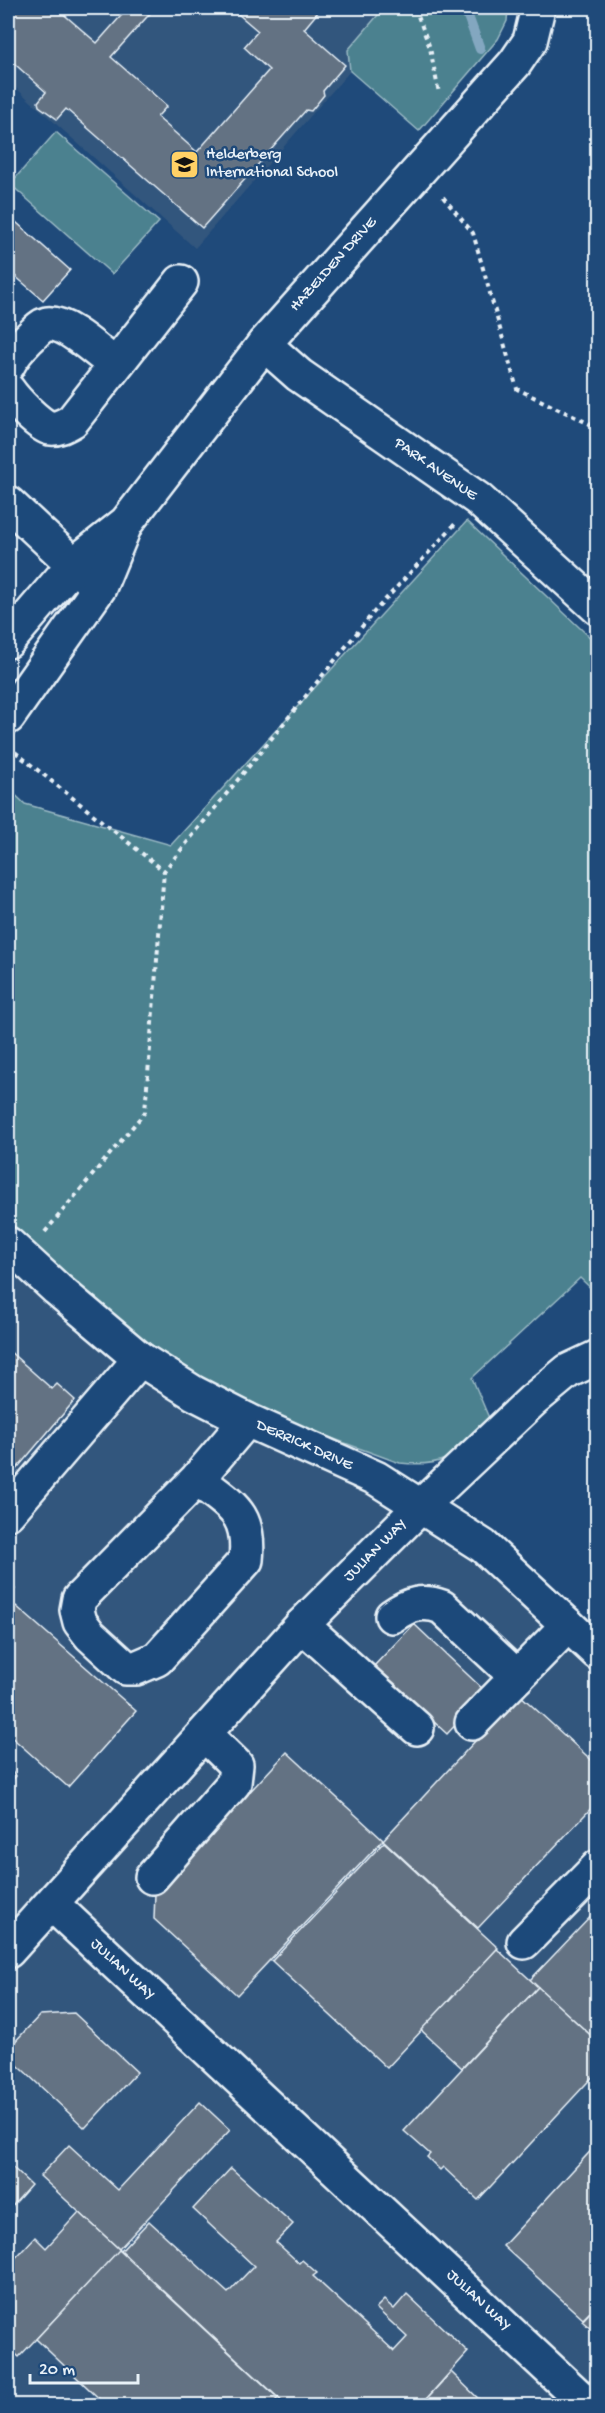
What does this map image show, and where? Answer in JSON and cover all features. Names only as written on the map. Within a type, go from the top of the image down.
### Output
[{"type":"street","name":"HAZELDEN DRIVE","points":[[8,641],[73,565],[126,523],[264,344],[515,63],[530,41],[538,8]]},
{"type":"street","points":[[8,390],[42,426],[61,427],[72,421],[181,282]]},
{"type":"street","points":[[8,365],[13,355],[39,328],[47,324],[68,329],[115,365]]},
{"type":"street","name":"PARK AVENUE","points":[[264,344],[299,375],[478,499],[597,608]]},
{"type":"street","points":[[8,503],[99,588]]},
{"type":"street","name":"HAZELDEN DRIVE","points":[[8,717],[99,588],[126,523]]},
{"type":"street","name":"DERRICK DRIVE","points":[[13,1259],[141,1359],[194,1393],[247,1420],[367,1474],[483,1546],[597,1653]]},
{"type":"street","name":"JULIAN WAY","points":[[590,2406],[52,1904],[302,1625],[421,1506],[541,1393],[568,1371],[597,1357]]},
{"type":"street","points":[[8,1513],[141,1359]]},
{"type":"street","points":[[197,1479],[237,1510],[246,1527],[248,1540],[246,1560],[157,1659],[136,1668],[126,1668],[90,1635],[80,1622],[77,1610],[79,1599],[197,1479],[247,1420]]},
{"type":"street","points":[[392,1616],[416,1603],[429,1603],[442,1607],[517,1677]]},
{"type":"street","points":[[302,1625],[417,1728]]},
{"type":"street","points":[[472,1723],[568,1625]]},
{"type":"street","points":[[152,1877],[234,1783],[236,1765],[204,1734]]},
{"type":"street","points":[[524,1942],[597,1867]]},
{"type":"street","points":[[8,1951],[52,1904]]},
{"type":"path","points":[[414,8],[430,48],[448,139]]},
{"type":"path","points":[[439,191],[473,233],[517,389],[597,428]]},
{"type":"path","points":[[13,1259],[145,1112],[164,871],[374,614],[478,499]]},
{"type":"path","points":[[8,746],[164,871]]},
{"type":"shaded area","name":"Helderberg International School","points":[[8,8],[384,8],[349,50],[350,71],[195,248],[8,81]]},
{"type":"shaded area","points":[[8,1243],[139,1359],[375,1479],[597,1655],[597,2405],[8,2405]]},
{"type":"green space","points":[[384,8],[508,8],[507,21],[498,39],[419,131],[350,71],[348,50]]},
{"type":"green space","points":[[56,132],[159,222],[112,274],[10,184]]},
{"type":"green space","points":[[467,521],[597,644],[597,1294],[580,1278],[472,1378],[489,1418],[460,1449],[451,1456],[431,1463],[400,1463],[322,1435],[246,1403],[172,1361],[123,1324],[8,1220],[8,788],[25,804],[171,845]]},
{"type":"building","points":[[8,8],[63,8],[60,11],[97,43],[128,8],[155,8],[111,57],[167,106],[157,117],[197,152],[269,70],[244,47],[258,31],[231,8],[315,8],[319,11],[304,29],[345,65],[323,91],[324,95],[311,111],[306,110],[202,228],[66,109],[57,119],[39,106],[38,102],[46,92],[8,58]]},
{"type":"building","points":[[8,215],[70,270],[43,300],[8,270]]},
{"type":"building","points":[[8,1350],[52,1389],[57,1384],[75,1400],[8,1479]]},
{"type":"building","points":[[8,1583],[15,1589],[8,1598]]},
{"type":"building","points":[[16,1606],[136,1711],[68,1787],[8,1734],[8,1615]]},
{"type":"building","points":[[414,1624],[486,1692],[447,1734],[374,1666]]},
{"type":"building","points":[[519,1694],[598,1766],[598,1801],[478,1928],[383,1840]]},
{"type":"building","points":[[287,1752],[383,1840],[237,1995],[154,1919],[155,1893]]},
{"type":"building","points":[[8,1768],[16,1776],[8,1785]]},
{"type":"building","points":[[384,1842],[498,1948],[387,2068],[272,1961]]},
{"type":"building","points":[[598,1909],[598,2042],[530,1980]]},
{"type":"building","points":[[497,1949],[538,1987],[462,2068],[421,2030]]},
{"type":"building","points":[[538,1987],[598,2042],[598,2071],[478,2200],[443,2167],[440,2170],[427,2157],[430,2154],[404,2131]]},
{"type":"building","points":[[74,2013],[137,2072],[85,2128],[8,2056],[8,2049],[40,2015]]},
{"type":"building","points":[[200,2102],[230,2130],[119,2249],[40,2176],[69,2145],[118,2190]]},
{"type":"building","points":[[598,2143],[598,2304],[583,2319],[503,2246]]},
{"type":"building","points":[[8,2163],[31,2185],[8,2211]]},
{"type":"building","points":[[231,2168],[293,2224],[276,2242],[299,2263],[302,2260],[317,2273],[313,2276],[394,2351],[407,2337],[376,2308],[384,2300],[394,2309],[407,2294],[468,2352],[420,2406],[287,2406],[121,2251],[149,2221],[228,2293],[254,2266],[193,2209]]},
{"type":"building","points":[[79,2212],[120,2250],[19,2357],[8,2347],[8,2288],[12,2283],[8,2279],[8,2266],[35,2237],[46,2248]]},
{"type":"building","points":[[119,2250],[278,2398],[271,2406],[107,2406],[36,2339]]},
{"type":"building","points":[[598,2304],[598,2335],[582,2321]]},
{"type":"building","points":[[451,2372],[486,2406],[420,2406]]},
{"type":"building","points":[[278,2398],[287,2406],[271,2406]]},
{"type":"waterway","points":[[465,8],[480,49]]},
{"type":"place","name":"Helderberg International School","points":[[185,164]]}]
